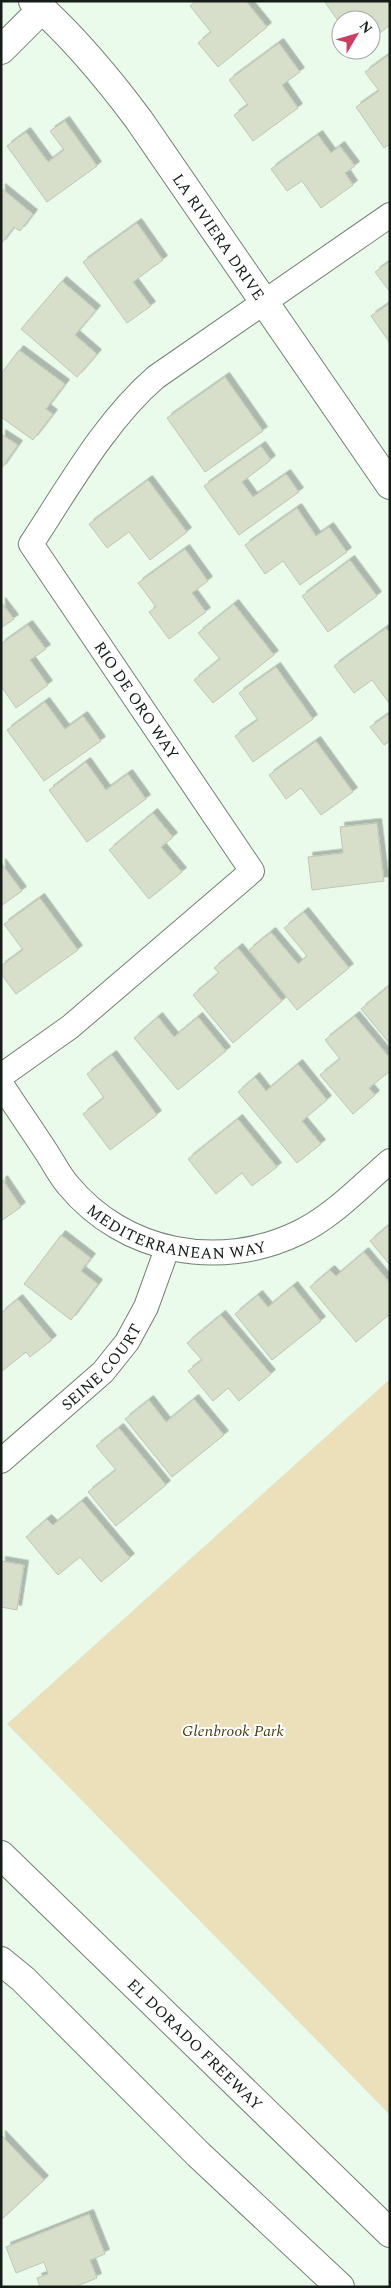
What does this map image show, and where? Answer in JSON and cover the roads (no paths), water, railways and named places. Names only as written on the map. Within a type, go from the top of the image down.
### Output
[{"type":"main road","points":[[1,50],[38,5]]},
{"type":"main road","name":"LA RIVIERA DRIVE","points":[[38,5],[80,47],[129,106],[390,485]]},
{"type":"main road","name":"EL DORADO FREEWAY","points":[[1,1855],[390,2233]]},
{"type":"main road","points":[[1,1961],[23,1979],[198,2154],[340,2287]]},
{"type":"street","points":[[264,301],[390,215]]},
{"type":"street","name":"RIO DE ORO WAY","points":[[1,1076],[70,1028],[252,871],[31,544],[82,466],[128,404],[141,390],[156,377],[264,301]]},
{"type":"street","name":"MEDITERRANEAN WAY","points":[[1,1084],[68,1185],[94,1212],[110,1224],[144,1241],[167,1249],[205,1254],[224,1254],[263,1248],[298,1233],[326,1216],[390,1161]]},
{"type":"street","name":"SEINE COURT","points":[[1,1461],[103,1372],[128,1342],[146,1307],[167,1249]]},
{"type":"park label","name":"Glenbrook Park","points":[[233,1730]]}]
